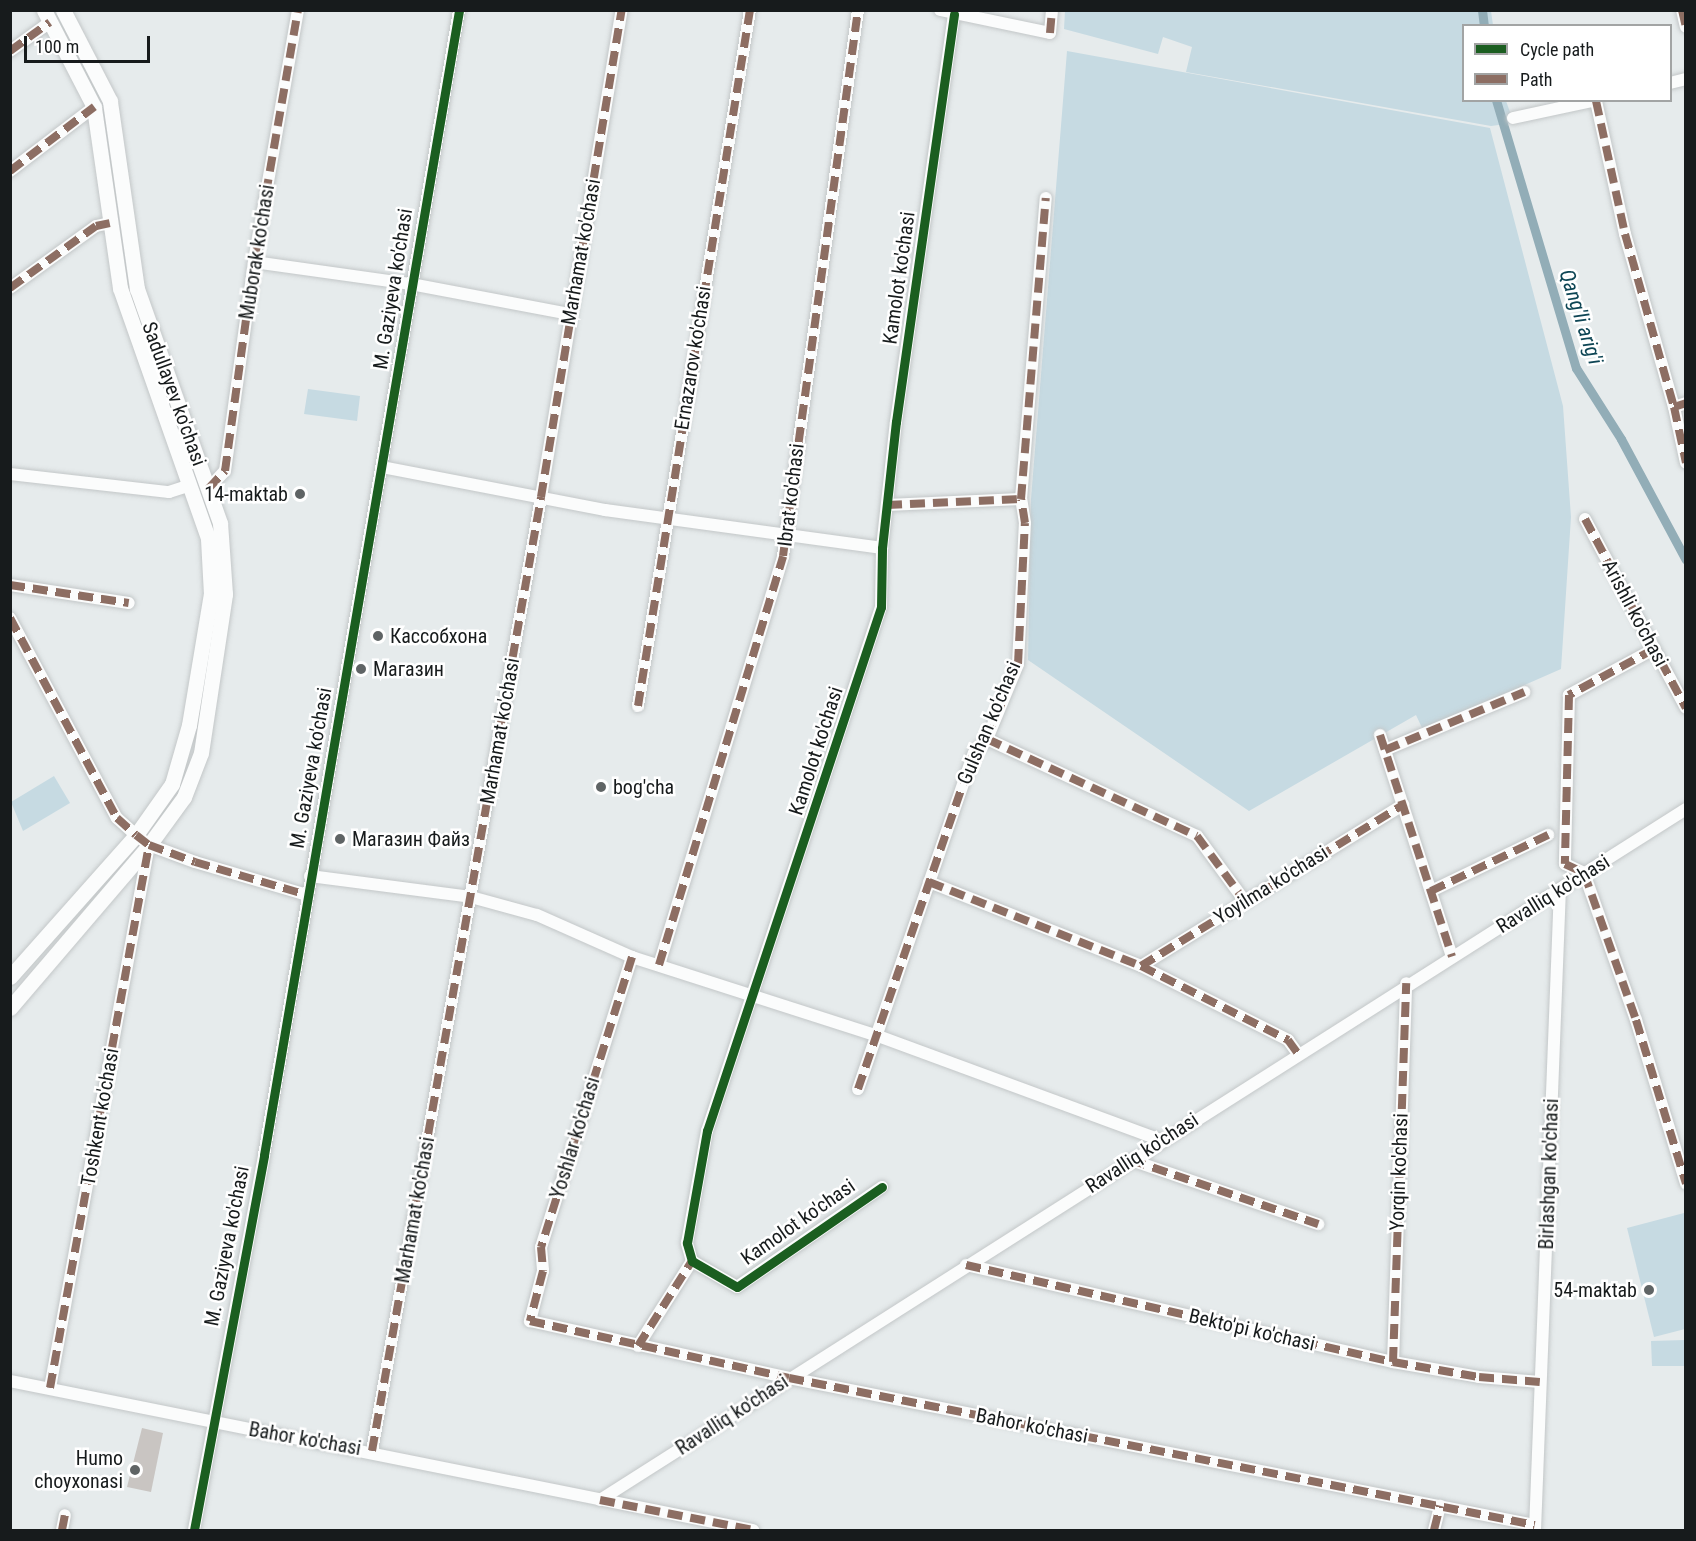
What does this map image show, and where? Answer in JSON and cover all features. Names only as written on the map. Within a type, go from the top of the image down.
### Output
[{"type":"main road","name":"Sadullayev ko'chasi","points":[[10,1008],[149,845],[184,796],[204,739],[226,576],[224,540],[137,289],[110,101],[63,10]]},
{"type":"main road","points":[[10,977],[136,835],[178,770],[207,630],[211,557],[190,485],[130,322],[110,223],[94,107],[47,16]]},
{"type":"street","name":"Muborak ko'chasi","points":[[208,489],[225,471],[254,262],[298,10]]},
{"type":"street","name":"M. Gaziyeva ko'chasi","points":[[194,1530],[211,1422],[264,1155],[459,10]]},
{"type":"street","name":"Marhamat ko'chasi","points":[[372,1451],[542,497],[570,314],[622,10]]},
{"type":"street","name":"Ernazarov ko'chasi","points":[[638,706],[750,10]]},
{"type":"street","name":"Ibrat ko'chasi","points":[[659,965],[783,556],[784,533],[858,10]]},
{"type":"street","points":[[940,10],[1050,33],[1052,10]]},
{"type":"street","points":[[1682,10],[1686,27]]},
{"type":"street","name":"Kamolot ko'chasi","points":[[882,1187],[737,1287],[692,1261],[687,1243],[706,1131],[755,996],[881,607],[882,548],[887,505],[954,14]]},
{"type":"street","points":[[10,51],[47,16]]},
{"type":"street","points":[[1513,118],[1587,102]]},
{"type":"street","points":[[1596,102],[1625,234],[1680,405],[1686,463]]},
{"type":"street","points":[[10,171],[94,107]]},
{"type":"street","name":"Gulshan ko'chasi","points":[[858,1089],[974,753],[987,739],[1018,664],[1025,523],[1021,499],[1046,198]]},
{"type":"street","points":[[10,288],[96,226],[110,223]]},
{"type":"street","points":[[254,262],[411,284],[570,314]]},
{"type":"street","points":[[382,467],[542,497],[882,548]]},
{"type":"street","points":[[10,474],[169,492],[190,485]]},
{"type":"street","points":[[887,505],[1021,499]]},
{"type":"street","name":"Arishli ko'chasi","points":[[1585,519],[1686,708]]},
{"type":"street","points":[[10,585],[129,603]]},
{"type":"street","points":[[10,618],[117,818],[149,845],[307,895]]},
{"type":"street","points":[[1654,649],[1569,695],[1564,864],[1584,873],[1636,1020],[1686,1184]]},
{"type":"street","points":[[1385,750],[1524,692]]},
{"type":"street","points":[[1380,735],[1452,957]]},
{"type":"street","points":[[987,739],[1197,836],[1244,900]]},
{"type":"street","name":"Yoyilma ko'chasi","points":[[1141,966],[1244,900],[1403,805]]},
{"type":"street","name":"Ravalliq ko'chasi","points":[[600,1500],[1406,983],[1452,957],[1686,809]]},
{"type":"street","points":[[1431,891],[1548,835]]},
{"type":"street","name":"Toshkent ko'chasi","points":[[50,1388],[149,845]]},
{"type":"street","points":[[310,876],[471,897],[537,915],[632,957],[878,1036],[1161,1140]]},
{"type":"street","points":[[929,882],[1141,966],[1288,1040],[1298,1054]]},
{"type":"street","name":"Birlashgan ko'chasi","points":[[1535,1527],[1560,889]]},
{"type":"street","name":"Yoshlar ko'chasi","points":[[530,1321],[543,1271],[542,1247],[632,957]]},
{"type":"street","name":"Yorqin ko'chasi","points":[[1393,1362],[1406,983]]},
{"type":"street","points":[[1131,1160],[1318,1224]]},
{"type":"street","points":[[638,1346],[692,1261]]},
{"type":"street","name":"Bekto'pi ko'chasi","points":[[966,1265],[1393,1362],[1540,1382]]},
{"type":"street","name":"Bahor ko'chasi","points":[[530,1321],[789,1378],[1440,1506],[1535,1527]]},
{"type":"street","name":"Bahor ko'chasi","points":[[10,1381],[211,1422],[372,1451],[753,1530]]},
{"type":"street","points":[[1434,1530],[1440,1506]]},
{"type":"street","points":[[62,1530],[65,1515]]},
{"type":"shaded area","points":[[1065,10],[1491,11],[1493,24],[1462,24],[1462,102],[1506,102],[1514,123],[1491,126],[1186,72],[1192,47],[1163,37],[1158,54],[1064,29]]},
{"type":"shaded area","points":[[1067,51],[1490,128],[1563,406],[1571,517],[1561,669],[1423,730],[1416,715],[1249,811],[1028,660],[1031,499]]},
{"type":"shaded area","points":[[308,389],[360,396],[357,421],[304,414]]},
{"type":"shaded area","points":[[54,776],[70,803],[23,831],[11,802]]},
{"type":"shaded area","points":[[1684,1213],[1685,1329],[1654,1337],[1627,1228]]},
{"type":"shaded area","points":[[1685,1340],[1685,1366],[1652,1366],[1651,1341]]},
{"type":"building","name":"Humo choyxonasi","points":[[142,1428],[163,1433],[151,1492],[127,1487]]},
{"type":"waterway","name":"Qang'li arig'i","points":[[1482,10],[1484,24]]},
{"type":"waterway","name":"Qang'li arig'i","points":[[1497,102],[1576,368],[1621,439],[1686,560]]},
{"type":"marked path","points":[[208,489],[225,471],[254,262],[298,10]]},
{"type":"marked path","points":[[372,1451],[541,497],[622,10]]},
{"type":"marked path","points":[[638,706],[750,10]]},
{"type":"marked path","points":[[659,965],[783,556],[858,10]]},
{"type":"marked path","points":[[1050,33],[1052,10]]},
{"type":"marked path","points":[[1682,10],[1686,27]]},
{"type":"marked path","points":[[10,51],[50,22]]},
{"type":"marked path","points":[[1596,102],[1625,234],[1674,407],[1686,403]]},
{"type":"marked path","points":[[10,171],[94,107]]},
{"type":"marked path","points":[[858,1089],[974,753],[987,739],[1018,664],[1025,523],[1021,499],[1046,198]]},
{"type":"marked path","points":[[10,288],[96,226],[110,223]]},
{"type":"marked path","points":[[1674,407],[1686,463]]},
{"type":"marked path","points":[[887,505],[1021,499]]},
{"type":"marked path","points":[[1585,519],[1686,708]]},
{"type":"marked path","points":[[10,585],[129,603]]},
{"type":"marked path","points":[[10,618],[117,818],[149,845],[195,862],[307,895]]},
{"type":"marked path","points":[[1654,649],[1569,695],[1565,864],[1584,873],[1636,1020],[1686,1184]]},
{"type":"marked path","points":[[1385,750],[1524,692]]},
{"type":"marked path","points":[[1380,735],[1452,957]]},
{"type":"marked path","points":[[987,739],[1197,836],[1244,900]]},
{"type":"marked path","points":[[1141,966],[1403,805]]},
{"type":"marked path","points":[[1431,891],[1548,835]]},
{"type":"marked path","points":[[50,1388],[149,845]]},
{"type":"marked path","points":[[929,882],[1141,966],[1288,1040],[1298,1054]]},
{"type":"marked path","points":[[632,957],[541,1247],[543,1271],[530,1321],[789,1378],[1535,1525]]},
{"type":"marked path","points":[[1393,1362],[1406,983]]},
{"type":"marked path","points":[[1131,1160],[1318,1224]]},
{"type":"marked path","points":[[638,1346],[692,1261]]},
{"type":"marked path","points":[[966,1265],[1393,1362],[1479,1377],[1540,1382]]},
{"type":"marked path","points":[[600,1500],[753,1530]]},
{"type":"marked path","points":[[1434,1530],[1440,1506]]},
{"type":"marked path","points":[[62,1530],[65,1515]]},
{"type":"cycle path","points":[[194,1530],[264,1155],[459,10]]},
{"type":"cycle path","points":[[882,1187],[737,1287],[692,1261],[687,1243],[707,1131],[881,607],[882,548],[896,422],[954,14]]},
{"type":"place","name":"14-maktab","points":[[300,494]]},
{"type":"place","name":"Кассобхона","points":[[378,636]]},
{"type":"place","name":"Магазин","points":[[361,669]]},
{"type":"place","name":"bog'cha","points":[[601,787]]},
{"type":"place","name":"Магазин Файз","points":[[340,839]]},
{"type":"place","name":"54-maktab","points":[[1649,1290]]},
{"type":"place","name":"Humo choyxonasi","points":[[135,1470]]}]
